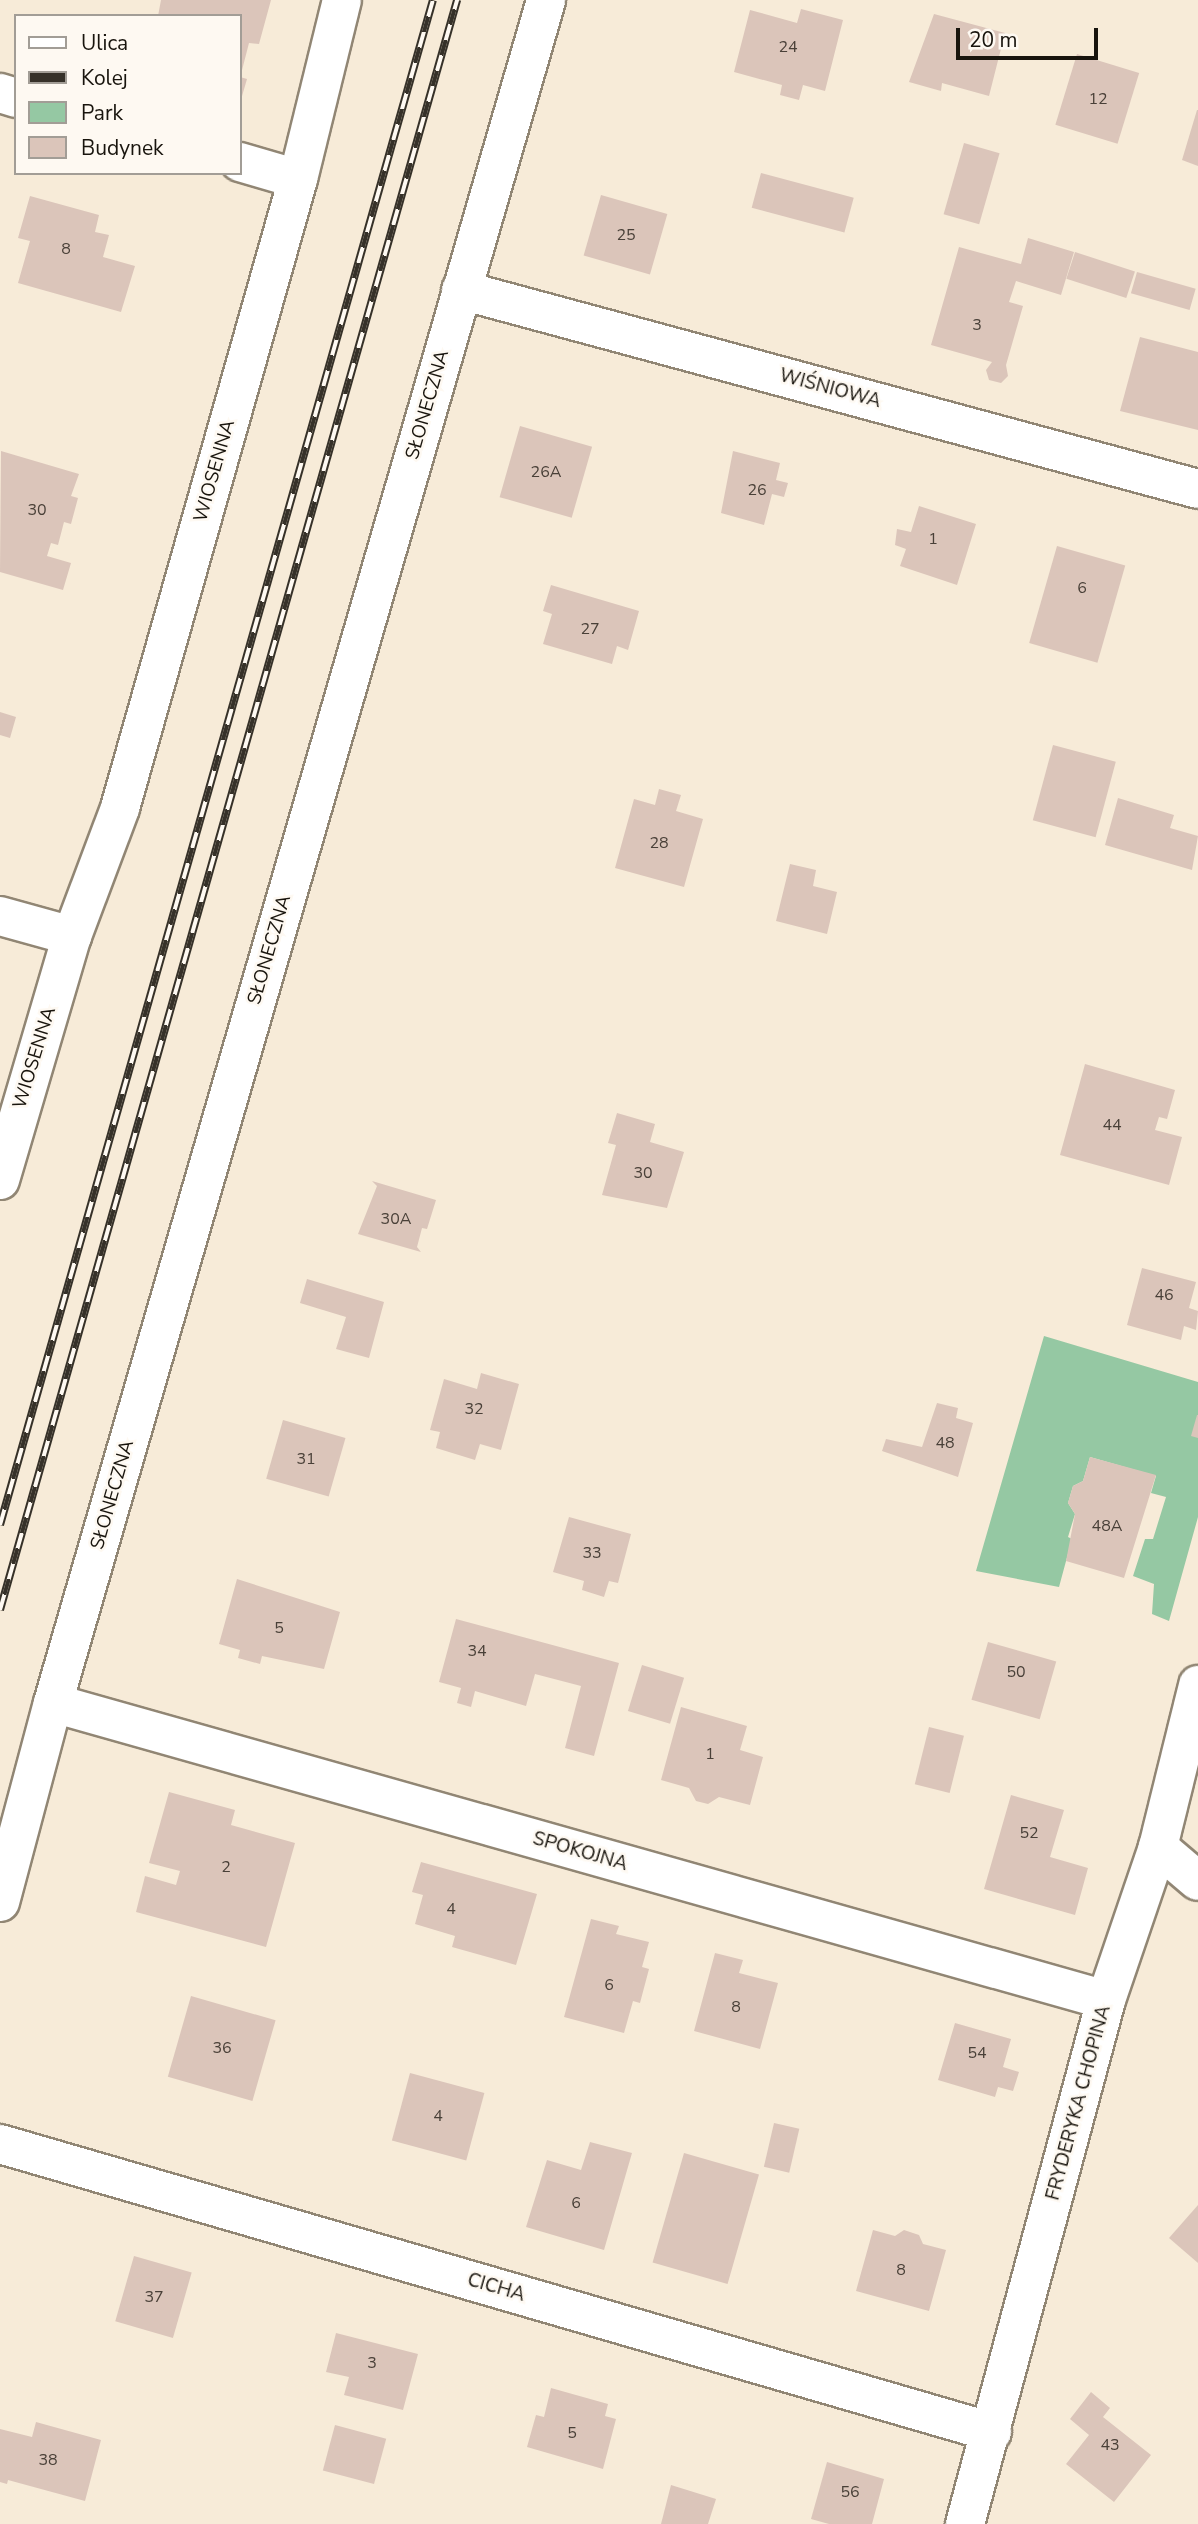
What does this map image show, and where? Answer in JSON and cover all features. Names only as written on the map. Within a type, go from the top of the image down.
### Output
[{"type":"street","name":"WIOSENNA","points":[[0,1180],[72,936],[120,807],[298,179],[342,0]]},
{"type":"street","name":"SŁONECZNA","points":[[0,1902],[53,1703],[546,0]]},
{"type":"street","points":[[242,163],[298,179]]},
{"type":"street","name":"WIŚNIOWA","points":[[461,290],[1198,489]]},
{"type":"street","points":[[0,916],[72,936]]},
{"type":"street","name":"FRYDERYKA CHOPINA","points":[[965,2524],[992,2432],[1106,2000],[1158,1847],[1198,1685]]},
{"type":"street","name":"SPOKOJNA","points":[[53,1703],[1106,2000]]},
{"type":"street","points":[[1158,1847],[1198,1881]]},
{"type":"street","name":"CICHA","points":[[0,2144],[992,2432]]},
{"type":"green space","points":[[1044,1336],[1198,1382],[1198,1517],[1169,1621],[1152,1614],[1154,1584],[1133,1576],[1145,1539],[1153,1539],[1166,1497],[1151,1493],[1156,1476],[1090,1457],[1083,1481],[1073,1486],[1068,1503],[1075,1514],[1068,1537],[1072,1539],[1059,1587],[976,1571]]},
{"type":"building","points":[[161,0],[271,0],[259,44],[249,43],[242,70],[242,14],[158,14]]},
{"type":"building","points":[[801,9],[843,20],[825,91],[803,85],[799,100],[780,95],[782,85],[734,72],[750,10],[797,23]]},
{"type":"building","points":[[934,14],[1005,33],[989,96],[942,83],[941,91],[909,82]]},
{"type":"building","points":[[1077,54],[1139,73],[1118,144],[1055,125]]},
{"type":"building","points":[[242,78],[247,79],[242,96]]},
{"type":"building","points":[[1198,110],[1198,166],[1182,160]]},
{"type":"building","points":[[964,143],[1000,153],[979,224],[944,214]]},
{"type":"building","points":[[761,173],[854,198],[844,233],[752,208]]},
{"type":"building","points":[[601,195],[667,214],[650,275],[584,256]]},
{"type":"building","points":[[30,196],[99,215],[95,232],[109,235],[103,257],[135,266],[121,312],[18,283],[30,241],[18,238]]},
{"type":"building","points":[[1028,238],[1074,252],[1061,295],[1016,281],[1009,302],[1023,306],[1006,365],[1008,376],[1001,383],[989,380],[986,370],[992,362],[931,345],[959,247],[1021,264]]},
{"type":"building","points":[[1075,252],[1135,271],[1126,298],[1066,279]]},
{"type":"building","points":[[1137,272],[1196,289],[1190,310],[1131,293]]},
{"type":"building","points":[[1140,337],[1198,352],[1198,430],[1120,411]]},
{"type":"building","points":[[520,426],[592,447],[572,518],[500,497]]},
{"type":"building","points":[[1,451],[79,474],[71,496],[78,498],[71,524],[64,522],[58,545],[51,543],[47,556],[71,563],[63,590],[0,572]]},
{"type":"building","points":[[733,451],[780,463],[776,480],[788,483],[784,497],[772,494],[764,525],[721,513]]},
{"type":"building","points":[[919,506],[976,524],[957,585],[900,566],[906,549],[895,545],[897,529],[911,532]]},
{"type":"building","points":[[1057,546],[1125,566],[1097,663],[1029,643]]},
{"type":"building","points":[[551,585],[639,611],[628,650],[617,646],[612,664],[543,644],[552,614],[543,611]]},
{"type":"building","points":[[0,712],[16,717],[10,738],[0,735]]},
{"type":"building","points":[[1053,745],[1116,762],[1096,837],[1033,820]]},
{"type":"building","points":[[659,789],[681,795],[676,811],[703,819],[684,887],[615,868],[634,799],[655,805]]},
{"type":"building","points":[[1118,798],[1174,815],[1170,828],[1198,836],[1192,870],[1105,845]]},
{"type":"building","points":[[790,864],[816,870],[813,886],[837,892],[827,934],[776,921]]},
{"type":"building","points":[[1085,1064],[1175,1090],[1167,1119],[1159,1117],[1155,1130],[1182,1137],[1169,1185],[1060,1155]]},
{"type":"building","points":[[617,1113],[655,1124],[650,1142],[684,1152],[667,1208],[602,1195],[616,1145],[608,1143]]},
{"type":"building","points":[[372,1181],[436,1200],[427,1229],[422,1228],[417,1247],[421,1252],[358,1234],[377,1186]]},
{"type":"building","points":[[1142,1268],[1196,1282],[1189,1308],[1198,1311],[1196,1330],[1184,1326],[1181,1340],[1127,1325]]},
{"type":"building","points":[[307,1279],[384,1302],[369,1358],[336,1349],[346,1317],[300,1303]]},
{"type":"building","points":[[481,1373],[519,1384],[501,1450],[480,1444],[475,1460],[436,1448],[440,1432],[430,1430],[444,1379],[477,1389]]},
{"type":"building","points":[[937,1403],[958,1408],[956,1418],[973,1423],[958,1477],[882,1451],[886,1439],[922,1447]]},
{"type":"building","points":[[1198,1415],[1198,1438],[1191,1436]]},
{"type":"building","points":[[283,1420],[345,1438],[329,1497],[266,1479]]},
{"type":"building","points":[[1090,1457],[1156,1475],[1124,1578],[1066,1561],[1075,1514],[1068,1503],[1073,1486],[1083,1481]]},
{"type":"building","points":[[569,1517],[631,1534],[618,1583],[609,1581],[604,1597],[582,1590],[584,1581],[553,1572]]},
{"type":"building","points":[[237,1579],[340,1612],[324,1669],[262,1656],[260,1664],[238,1658],[240,1650],[219,1644]]},
{"type":"building","points":[[456,1619],[619,1663],[594,1756],[565,1748],[581,1686],[535,1674],[526,1706],[475,1691],[471,1707],[457,1703],[461,1688],[439,1682]]},
{"type":"building","points":[[988,1642],[1056,1662],[1040,1719],[971,1700]]},
{"type":"building","points":[[642,1665],[684,1678],[670,1724],[628,1711]]},
{"type":"building","points":[[681,1707],[747,1726],[740,1750],[763,1757],[750,1805],[719,1797],[708,1804],[696,1801],[689,1788],[661,1780]]},
{"type":"building","points":[[929,1727],[964,1736],[950,1793],[915,1784]]},
{"type":"building","points":[[169,1792],[235,1810],[231,1825],[295,1843],[266,1947],[136,1912],[145,1876],[176,1885],[180,1871],[149,1863]]},
{"type":"building","points":[[1011,1795],[1064,1810],[1050,1857],[1088,1868],[1075,1915],[984,1889]]},
{"type":"building","points":[[421,1862],[537,1894],[516,1965],[452,1947],[455,1936],[415,1924],[423,1895],[412,1892]]},
{"type":"building","points":[[591,1919],[619,1926],[616,1934],[649,1942],[642,1967],[649,1969],[640,2003],[633,2001],[624,2033],[564,2017]]},
{"type":"building","points":[[715,1953],[743,1960],[739,1973],[778,1983],[760,2049],[694,2031]]},
{"type":"building","points":[[191,1996],[276,2020],[252,2101],[168,2077]]},
{"type":"building","points":[[955,2023],[1011,2039],[1003,2067],[1019,2072],[1013,2091],[998,2087],[995,2097],[938,2080]]},
{"type":"building","points":[[410,2073],[484,2093],[466,2161],[392,2141]]},
{"type":"building","points":[[774,2123],[799,2129],[789,2173],[764,2167]]},
{"type":"building","points":[[590,2142],[632,2153],[604,2250],[526,2227],[547,2160],[581,2170]]},
{"type":"building","points":[[684,2153],[759,2174],[728,2284],[653,2263]]},
{"type":"building","points":[[1198,2205],[1198,2263],[1169,2238]]},
{"type":"building","points":[[873,2230],[895,2236],[904,2230],[919,2235],[923,2244],[946,2250],[929,2311],[856,2291]]},
{"type":"building","points":[[134,2256],[192,2273],[173,2338],[115,2321]]},
{"type":"building","points":[[336,2333],[418,2354],[403,2410],[344,2395],[349,2377],[326,2372]]},
{"type":"building","points":[[551,2388],[608,2404],[605,2416],[616,2419],[603,2469],[527,2447],[536,2415],[544,2417]]},
{"type":"building","points":[[1091,2392],[1110,2408],[1103,2417],[1151,2455],[1114,2502],[1066,2464],[1089,2435],[1070,2419]]},
{"type":"building","points":[[36,2422],[101,2440],[85,2501],[8,2480],[7,2484],[0,2482],[0,2429],[32,2437]]},
{"type":"building","points":[[335,2425],[386,2439],[374,2484],[323,2470]]},
{"type":"building","points":[[827,2462],[884,2479],[872,2524],[829,2524],[811,2519]]},
{"type":"building","points":[[671,2485],[716,2499],[708,2524],[661,2524]]},
{"type":"railway","points":[[0,1525],[433,0]]},
{"type":"railway","points":[[0,1610],[457,0]]}]
